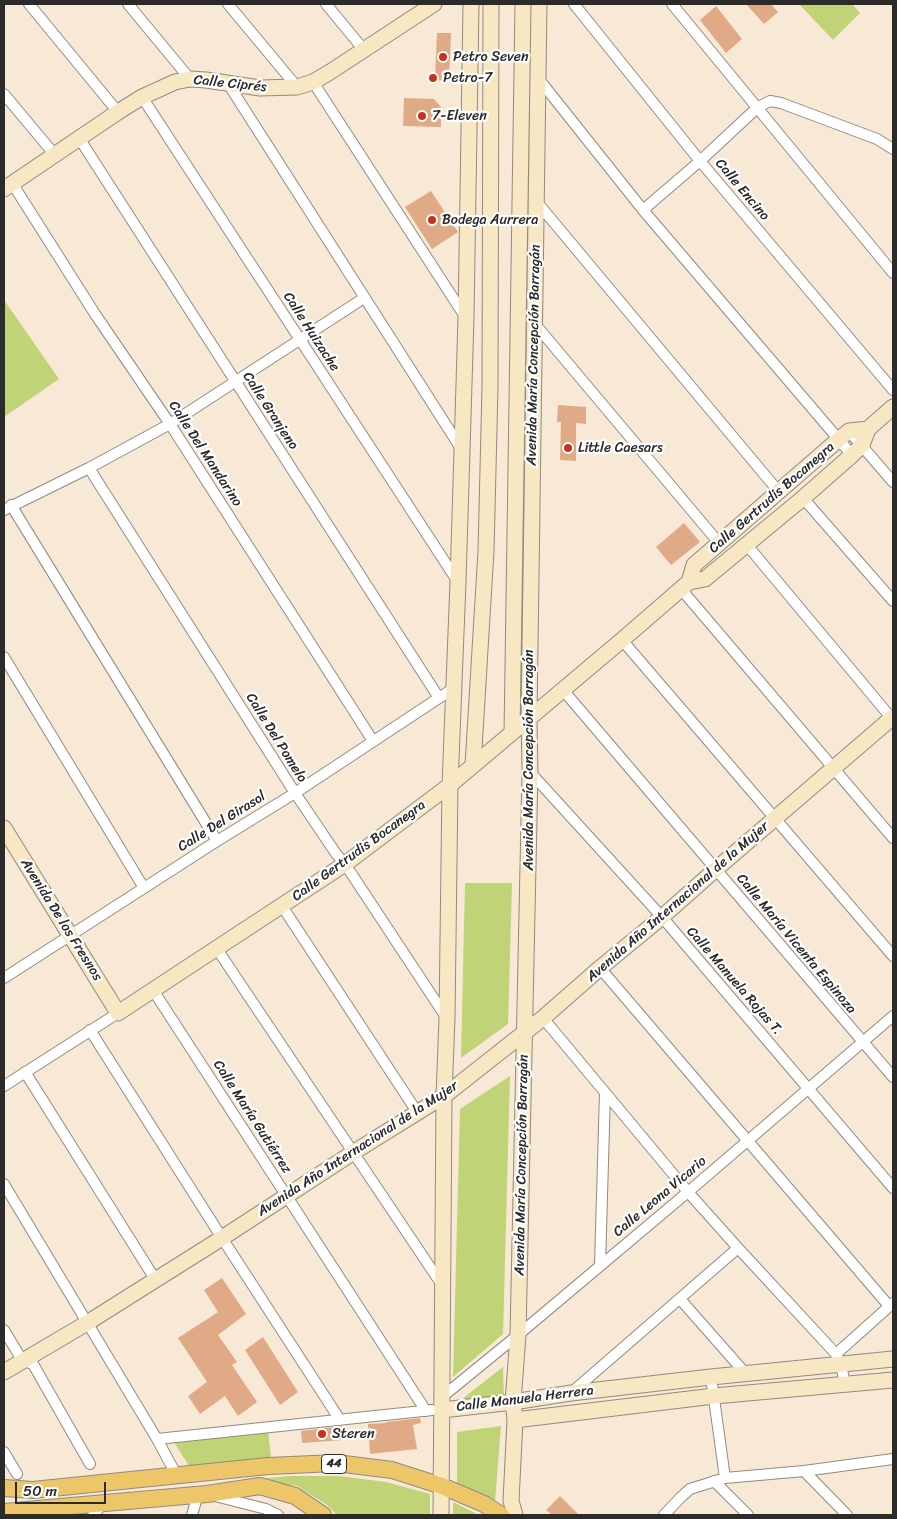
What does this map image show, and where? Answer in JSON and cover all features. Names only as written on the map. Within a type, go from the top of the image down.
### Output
[{"type":"main road","name":"44","points":[[4,1488],[33,1490],[268,1466],[336,1463],[392,1470],[442,1486],[484,1504],[501,1515]]},
{"type":"main road","points":[[4,1512],[98,1509],[260,1486],[295,1496],[323,1515]]},
{"type":"street","points":[[29,4],[118,112]]},
{"type":"street","points":[[128,4],[190,79]]},
{"type":"street","points":[[228,4],[297,88]]},
{"type":"street","points":[[326,4],[364,50]]},
{"type":"street","points":[[441,1515],[444,1096],[450,785],[466,318],[471,4]]},
{"type":"street","points":[[474,765],[486,550],[490,397],[491,4]]},
{"type":"street","name":"Avenida María Concepción Barragán","points":[[512,733],[523,4]]},
{"type":"street","name":"Avenida María Concepción Barragán","points":[[515,1515],[511,1501],[518,1335],[530,772],[529,719],[539,4]]},
{"type":"street","name":"Calle Encino","points":[[574,4],[700,161],[893,390]]},
{"type":"street","points":[[672,4],[893,273]]},
{"type":"street","name":"Calle Ciprés","points":[[8,186],[118,112],[142,97],[174,82],[190,79],[227,82],[260,88],[297,88],[313,82],[364,50],[425,6]]},
{"type":"street","points":[[538,78],[643,210],[844,436],[893,482]]},
{"type":"street","points":[[227,82],[462,451]]},
{"type":"street","points":[[313,82],[466,318]]},
{"type":"street","points":[[4,94],[54,154]]},
{"type":"street","name":"Calle Huizache","points":[[142,97],[458,582]]},
{"type":"street","points":[[643,210],[700,161],[758,107],[770,101],[781,103],[877,139],[893,149]]},
{"type":"street","name":"Calle Granjeno","points":[[79,138],[439,698]]},
{"type":"street","name":"Calle Del Mandarino","points":[[8,186],[170,424],[373,741]]},
{"type":"street","points":[[536,201],[779,492]]},
{"type":"street","points":[[217,841],[8,507],[89,468],[170,424],[236,383],[364,298]]},
{"type":"street","points":[[535,324],[719,543]]},
{"type":"street","name":"Calle Gertrudis Bocanegra","points":[[4,1086],[346,864],[450,785],[685,585],[705,579],[747,545],[857,450],[868,429],[893,407]]},
{"type":"street","points":[[844,436],[868,429]]},
{"type":"street","points":[[844,436],[857,450]]},
{"type":"street","name":"Calle Gertrudis Bocanegra","points":[[685,585],[694,565],[844,436]]},
{"type":"street","name":"Calle Del Pomelo","points":[[89,468],[295,793],[337,855],[346,864],[447,1018]]},
{"type":"street","points":[[802,498],[893,601]]},
{"type":"street","points":[[747,545],[893,719]]},
{"type":"street","points":[[685,585],[893,838]]},
{"type":"street","points":[[622,640],[893,956]]},
{"type":"street","points":[[4,657],[144,888]]},
{"type":"street","name":"Calle Del Girasol","points":[[4,978],[295,793],[454,688]]},
{"type":"street","name":"Calle María Vicenta Espinoza","points":[[563,690],[893,1077]]},
{"type":"street","name":"Avenida Año Internacional de la Mujer","points":[[4,1372],[222,1238],[444,1096],[543,1018],[893,719]]},
{"type":"street","name":"Calle Manuela Rojas T.","points":[[530,772],[662,917],[893,1188]]},
{"type":"street","name":"Avenida De los Fresnos","points":[[4,828],[118,1013]]},
{"type":"street","points":[[282,906],[417,1112]]},
{"type":"street","points":[[217,949],[443,1286]]},
{"type":"street","points":[[600,968],[891,1304],[839,1359]]},
{"type":"street","name":"Calle María Gutiérrez","points":[[153,990],[426,1411]]},
{"type":"street","name":"Calle Leona Vicario","points":[[442,1403],[518,1335],[893,1016]]},
{"type":"street","points":[[543,1018],[688,1192],[839,1359],[845,1384]]},
{"type":"street","points":[[90,1030],[340,1420]]},
{"type":"street","points":[[25,1072],[155,1279]]},
{"type":"street","points":[[600,1265],[605,1093]]},
{"type":"street","points":[[4,1184],[157,1439],[177,1476]]},
{"type":"street","points":[[571,1393],[738,1248]]},
{"type":"street","points":[[680,1299],[746,1374]]},
{"type":"street","points":[[4,1330],[22,1360],[33,1364],[90,1464]]},
{"type":"street","name":"Calle Manuela Herrera","points":[[157,1439],[426,1411],[442,1403],[514,1402],[571,1393],[746,1374],[839,1359],[893,1359]]},
{"type":"street","points":[[711,1377],[725,1478]]},
{"type":"street","name":"Calle Manuela Herrera","points":[[515,1420],[714,1396],[893,1380]]},
{"type":"street","points":[[4,1452],[17,1474]]},
{"type":"street","points":[[664,1515],[690,1489],[725,1478],[804,1471],[893,1459]]},
{"type":"street","points":[[804,1471],[847,1515]]},
{"type":"street","points":[[714,1481],[748,1515]]},
{"type":"street","points":[[192,1515],[202,1494],[266,1509],[278,1515]]},
{"type":"green space","points":[[799,4],[852,4],[860,13],[833,40]]},
{"type":"green space","points":[[4,300],[59,379],[4,417]]},
{"type":"green space","points":[[465,883],[512,883],[508,1024],[461,1058]]},
{"type":"green space","points":[[510,1076],[503,1334],[453,1377],[460,1109]]},
{"type":"green space","points":[[503,1367],[504,1398],[457,1403]]},
{"type":"green space","points":[[501,1426],[495,1502],[457,1483],[457,1432]]},
{"type":"green space","points":[[268,1430],[271,1458],[191,1469],[172,1439]]},
{"type":"green space","points":[[289,1476],[339,1476],[386,1482],[430,1494],[430,1515],[337,1515],[327,1505],[297,1486],[249,1480]]},
{"type":"green space","points":[[453,1502],[479,1515],[453,1515]]},
{"type":"building","points":[[746,4],[771,4],[778,12],[764,24]]},
{"type":"building","points":[[716,6],[742,39],[726,53],[700,20]]},
{"type":"building","name":"Petro Seven","points":[[437,33],[451,33],[449,81],[435,80]]},
{"type":"building","name":"7-Eleven","points":[[404,98],[434,99],[441,107],[441,127],[403,126]]},
{"type":"building","name":"Bodega Aurrera","points":[[431,191],[458,232],[432,249],[405,207]]},
{"type":"building","points":[[558,405],[586,407],[586,424],[576,423],[576,461],[560,460],[561,422],[557,422]]},
{"type":"building","points":[[684,523],[700,542],[671,565],[656,547]]},
{"type":"building","points":[[222,1278],[246,1314],[218,1335],[237,1362],[232,1365],[257,1402],[238,1416],[225,1396],[200,1414],[188,1396],[207,1382],[178,1338],[218,1312],[204,1290]]},
{"type":"building","points":[[263,1337],[298,1392],[280,1405],[245,1350]]},
{"type":"building","points":[[420,1418],[421,1423],[413,1425],[417,1449],[370,1454],[368,1424]]},
{"type":"building","name":"Steren","points":[[342,1426],[344,1440],[302,1443],[301,1431]]},
{"type":"building","points":[[560,1496],[579,1515],[552,1515],[546,1510]]},
{"type":"place","name":"Petro Seven","points":[[443,57]]},
{"type":"place","name":"Petro-7","points":[[433,78]]},
{"type":"place","name":"7-Eleven","points":[[422,116]]},
{"type":"place","name":"Bodega Aurrera","points":[[432,220]]},
{"type":"place","name":"Little Caesars","points":[[568,448]]},
{"type":"place","name":"Steren","points":[[322,1434]]}]
